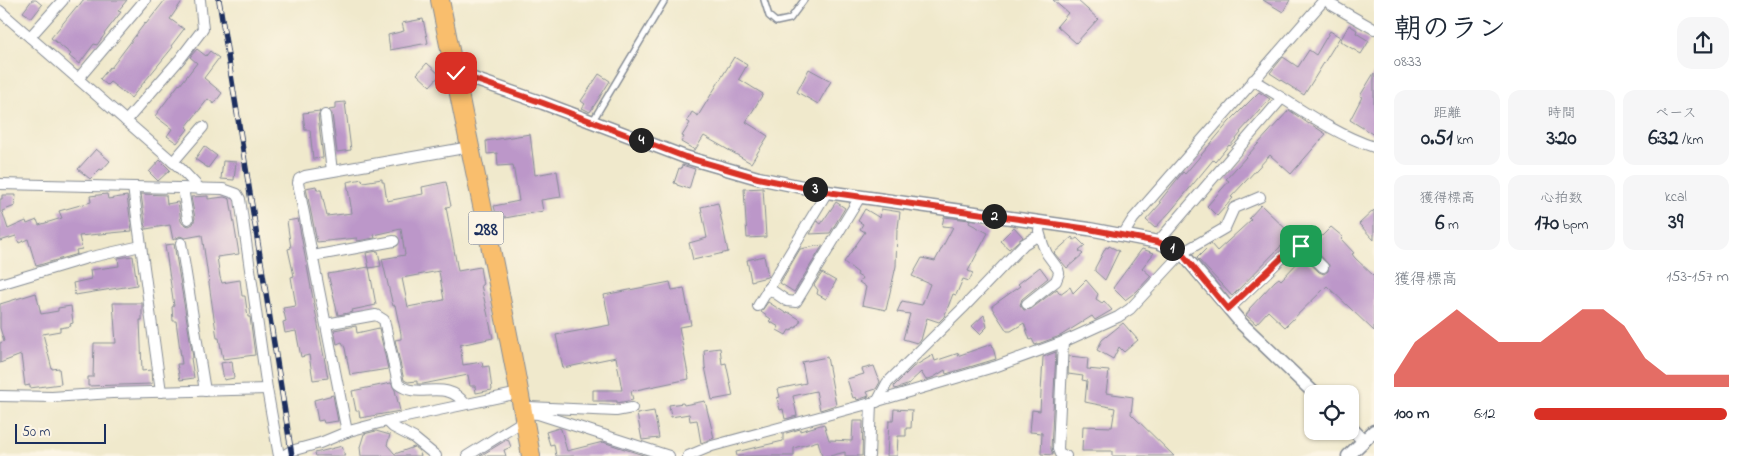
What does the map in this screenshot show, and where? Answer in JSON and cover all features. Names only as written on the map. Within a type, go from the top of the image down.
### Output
[{"type":"highway","name":"288","points":[[440,0],[531,456]]},
{"type":"street","points":[[4,0],[0,12],[173,162],[200,189]]},
{"type":"street","points":[[30,37],[63,0]]},
{"type":"street","points":[[78,78],[145,0]]},
{"type":"street","points":[[126,121],[180,59],[203,29],[200,0]]},
{"type":"street","points":[[1123,235],[1133,219],[1253,80],[1327,2],[1374,29]]},
{"type":"street","points":[[456,73],[685,157],[758,178],[827,192],[1040,222],[1158,242],[1182,254],[1242,324],[1306,385]]},
{"type":"street","points":[[1253,80],[1359,142],[1374,147]]},
{"type":"street","points":[[1158,242],[1282,98]]},
{"type":"street","points":[[325,115],[332,171]]},
{"type":"street","points":[[173,162],[204,127]]},
{"type":"street","points":[[347,432],[298,183],[301,177],[470,147]]},
{"type":"street","points":[[0,184],[223,189],[237,194],[279,456]]},
{"type":"street","points":[[132,187],[162,392]]},
{"type":"street","points":[[183,188],[188,219]]},
{"type":"street","points":[[758,306],[827,192]]},
{"type":"street","points":[[768,288],[787,301],[796,302],[860,197]]},
{"type":"street","points":[[688,456],[712,446],[997,366],[1063,342],[1118,317],[1130,309],[1182,254],[1225,228],[1234,208],[1260,198]]},
{"type":"street","points":[[1027,304],[1056,281],[1059,273],[1047,254],[1040,237],[1040,222]]},
{"type":"street","points":[[869,456],[874,402],[887,383],[1024,244],[1040,237]]},
{"type":"street","points":[[313,256],[394,241]]},
{"type":"street","points":[[181,243],[205,391]]},
{"type":"street","points":[[0,284],[87,258],[141,246]]},
{"type":"street","points":[[1228,309],[1294,246],[1301,246],[1323,267]]},
{"type":"street","points":[[326,324],[376,315],[384,320],[398,384],[408,390],[443,389],[459,397],[465,404]]},
{"type":"street","points":[[1063,342],[1058,449],[1060,454],[1066,456]]},
{"type":"street","points":[[0,396],[52,397],[112,393],[267,389]]},
{"type":"street","points":[[283,456],[347,432],[465,404],[616,411],[632,408]]},
{"type":"street","points":[[467,456],[522,408]]},
{"type":"street","points":[[522,408],[669,456]]},
{"type":"street","points":[[387,421],[414,438],[436,456]]},
{"type":"street","points":[[1348,456],[1374,431]]},
{"type":"street","points":[[1359,436],[1364,441]]},
{"type":"lane","points":[[592,122],[665,0]]},
{"type":"lane","points":[[764,0],[768,16],[776,22],[790,19],[804,0]]},
{"type":"building","points":[[32,0],[36,0],[42,5],[32,18],[23,12]]},
{"type":"building","points":[[83,0],[127,0],[118,11],[121,12],[97,45],[94,44],[79,64],[69,56],[71,54],[51,38]]},
{"type":"building","points":[[165,0],[183,0],[170,19],[184,29],[171,46],[173,47],[131,98],[110,82],[107,85],[100,79],[111,68]]},
{"type":"building","points":[[1053,0],[1077,0],[1098,19],[1076,43],[1057,26],[1068,13]]},
{"type":"building","points":[[1263,0],[1290,0],[1283,12]]},
{"type":"building","points":[[423,19],[428,43],[390,50],[388,35],[404,31],[402,23]]},
{"type":"building","points":[[1349,25],[1357,30],[1356,33],[1369,41],[1361,54],[1340,41]]},
{"type":"building","points":[[1330,31],[1340,37],[1304,95],[1270,73],[1283,57],[1298,67],[1309,50],[1316,55]]},
{"type":"building","points":[[197,49],[206,56],[210,51],[219,58],[204,78],[222,93],[214,104],[208,99],[186,127],[188,129],[177,143],[167,136],[172,129],[155,116],[197,63],[190,57]]},
{"type":"building","points":[[734,57],[747,65],[739,79],[763,94],[746,122],[768,136],[751,163],[704,136],[695,150],[681,142],[684,137],[682,136],[690,123],[687,121],[692,112],[698,116]]},
{"type":"building","points":[[427,63],[440,75],[430,86],[417,74]]},
{"type":"building","points":[[809,69],[831,81],[818,104],[797,92]]},
{"type":"building","points":[[1374,73],[1374,135],[1350,120],[1362,97],[1360,96]]},
{"type":"building","points":[[599,74],[610,81],[590,112],[582,108],[585,104],[581,101]]},
{"type":"building","points":[[1259,92],[1270,99],[1230,146],[1215,162],[1213,160],[1155,228],[1146,220],[1161,203],[1159,202],[1183,172],[1185,174],[1229,122]]},
{"type":"building","points":[[345,102],[351,150],[337,152],[332,114],[329,110],[335,109],[335,103]]},
{"type":"building","points":[[1289,110],[1326,134],[1291,174],[1270,155],[1231,197],[1233,198],[1217,216],[1207,206],[1229,181],[1226,179]]},
{"type":"building","points":[[320,111],[318,116],[323,158],[313,159],[310,130],[305,130],[303,113]]},
{"type":"building","points":[[530,134],[535,175],[557,171],[561,197],[541,200],[543,211],[497,218],[494,206],[519,201],[513,165],[498,166],[497,153],[487,154],[486,141]]},
{"type":"building","points":[[204,146],[217,156],[208,168],[195,159]]},
{"type":"building","points":[[96,149],[110,161],[90,179],[78,169]]},
{"type":"building","points":[[160,160],[170,170],[158,181],[149,172]]},
{"type":"building","points":[[223,161],[236,162],[234,180],[221,179]]},
{"type":"building","points":[[682,165],[695,169],[689,189],[674,183],[679,168],[681,169]]},
{"type":"building","points":[[362,179],[363,182],[382,179],[387,201],[423,194],[422,187],[446,182],[451,206],[446,207],[458,271],[480,267],[483,285],[481,285],[493,338],[460,345],[463,365],[482,362],[483,367],[489,366],[492,390],[476,393],[475,386],[470,386],[468,375],[423,384],[417,384],[417,381],[408,382],[404,380],[395,340],[401,339],[401,334],[382,259],[405,255],[401,229],[374,235],[375,238],[357,241],[357,238],[317,242],[306,188],[316,186],[317,190],[321,190],[327,216],[352,213],[347,182]],"holes":[[[439,271],[444,300],[408,307],[402,278]]]},
{"type":"building","points":[[763,188],[766,237],[747,238],[744,189]]},
{"type":"building","points":[[107,194],[108,199],[127,196],[132,231],[79,236],[82,249],[76,250],[77,254],[36,266],[28,239],[19,243],[16,236],[0,241],[0,199],[2,199],[2,195],[16,195],[15,206],[2,211],[8,229],[26,221],[27,224],[37,220],[39,225],[62,218],[59,211],[91,202],[90,196]]},
{"type":"building","points":[[141,194],[166,195],[167,204],[178,202],[181,221],[189,226],[193,224],[195,218],[191,197],[208,196],[208,199],[224,197],[230,199],[239,254],[217,257],[220,277],[222,283],[240,280],[242,296],[245,296],[248,317],[250,317],[255,355],[223,359],[219,338],[217,338],[202,235],[185,238],[180,236],[173,240],[170,225],[146,229]]},
{"type":"building","points":[[836,202],[845,208],[830,233],[810,234],[817,221],[821,224]]},
{"type":"building","points":[[718,203],[728,252],[693,260],[689,243],[707,238],[701,207]]},
{"type":"building","points":[[1261,205],[1292,235],[1232,296],[1197,258],[1211,244],[1217,251],[1251,220],[1249,218]]},
{"type":"building","points":[[865,209],[880,218],[881,209],[900,212],[897,228],[896,266],[886,310],[862,305],[866,287],[859,282],[862,278],[857,275],[858,273],[844,262],[865,232],[860,229],[863,224],[858,221]]},
{"type":"building","points":[[1374,210],[1374,240],[1359,224]]},
{"type":"building","points":[[944,217],[970,220],[969,223],[988,233],[968,271],[973,273],[969,281],[963,279],[956,295],[953,294],[944,317],[939,322],[927,318],[921,340],[917,343],[903,339],[910,314],[897,312],[902,301],[922,305],[930,284],[912,276],[922,258],[935,261],[953,227],[942,226]]},
{"type":"building","points":[[298,219],[328,378],[313,380],[309,355],[301,357],[296,331],[285,333],[283,322],[286,321],[283,308],[296,306],[291,277],[294,276],[288,249],[291,248],[287,221]]},
{"type":"building","points":[[1014,227],[1023,237],[1009,249],[1000,241]]},
{"type":"building","points":[[1331,227],[1343,237],[1341,239],[1354,253],[1352,254],[1355,258],[1374,276],[1374,331],[1327,286],[1285,327],[1268,311],[1256,324],[1246,315],[1249,309],[1275,281],[1279,278],[1281,280],[1303,257],[1319,272],[1324,274],[1328,271],[1329,265],[1314,249],[1313,245]]},
{"type":"building","points":[[1072,237],[1074,240],[1077,238],[1085,246],[1079,251],[1083,254],[1067,268],[1054,253]]},
{"type":"building","points":[[174,244],[193,357],[191,358],[194,378],[180,380],[177,364],[182,364],[176,321],[173,321],[172,307],[174,306],[165,245]]},
{"type":"building","points":[[823,245],[794,292],[780,283],[800,249]]},
{"type":"building","points":[[1109,246],[1119,251],[1105,280],[1095,271],[1095,268],[1106,247],[1108,248]]},
{"type":"building","points":[[1142,249],[1154,253],[1142,268],[1151,276],[1137,291],[1125,300],[1113,288]]},
{"type":"building","points":[[378,251],[381,266],[369,268],[366,253]]},
{"type":"building","points":[[133,256],[137,285],[75,295],[73,283],[91,279],[90,270],[119,266],[118,258]]},
{"type":"building","points":[[764,256],[768,276],[751,281],[747,260]]},
{"type":"building","points":[[369,267],[376,305],[338,315],[328,274]]},
{"type":"building","points":[[1040,267],[1048,278],[1022,299],[1020,305],[1024,310],[1031,309],[1057,289],[1060,294],[1070,287],[1073,293],[1086,280],[1098,294],[1096,299],[1102,303],[1104,301],[1112,310],[1095,320],[1092,316],[1060,336],[1035,345],[1032,339],[1030,340],[1024,323],[1011,331],[1007,331],[992,306],[1020,286],[1018,284]]},
{"type":"building","points":[[822,273],[836,281],[826,299],[817,294],[818,290],[814,285]]},
{"type":"building","points":[[670,282],[672,290],[684,288],[691,325],[679,327],[689,379],[631,391],[633,400],[617,403],[617,401],[593,401],[593,390],[622,390],[616,357],[563,368],[556,335],[610,325],[604,295]]},
{"type":"building","points":[[36,293],[41,314],[71,306],[73,323],[70,324],[71,326],[60,328],[60,331],[43,334],[52,369],[59,368],[61,384],[30,388],[30,385],[25,386],[21,355],[0,363],[0,343],[4,341],[0,328],[0,304]]},
{"type":"building","points":[[768,302],[801,320],[796,328],[794,327],[791,331],[789,330],[786,335],[777,330],[779,327],[769,321],[771,319],[761,312]]},
{"type":"building","points":[[113,303],[142,303],[142,320],[140,320],[142,371],[151,370],[152,384],[88,386],[88,377],[93,377],[94,343],[116,343]]},
{"type":"building","points":[[984,315],[987,327],[980,334],[972,326]]},
{"type":"building","points":[[1123,323],[1138,340],[1124,352],[1119,347],[1113,359],[1097,350],[1102,340]]},
{"type":"building","points":[[356,326],[357,333],[379,328],[388,369],[350,375],[345,348],[342,342],[337,344],[334,330]]},
{"type":"building","points":[[992,344],[996,359],[946,374],[945,370],[926,380],[921,372],[907,385],[895,389],[894,386],[913,367],[933,355],[935,361]]},
{"type":"building","points":[[720,348],[722,364],[726,363],[733,396],[712,400],[705,367],[704,350]]},
{"type":"building","points":[[1056,352],[1051,449],[1053,455],[1041,454],[1042,433],[1030,432],[1032,410],[1040,411],[1043,357]]},
{"type":"building","points":[[1069,356],[1088,358],[1087,369],[1109,371],[1106,393],[1133,397],[1131,414],[1174,456],[1112,456],[1112,451],[1082,451],[1083,426],[1112,427],[1115,408],[1085,402],[1087,381],[1082,380],[1083,376],[1068,374]]},
{"type":"building","points":[[827,357],[836,405],[820,410],[816,391],[793,396],[797,416],[785,419],[783,409],[780,410],[777,398],[780,397],[778,389],[806,383],[802,362]]},
{"type":"building","points":[[232,361],[234,378],[224,380],[221,363]]},
{"type":"building","points":[[874,366],[880,382],[876,389],[867,392],[869,396],[857,400],[856,397],[853,398],[847,379],[864,374],[862,369]]},
{"type":"building","points":[[391,383],[395,390],[400,411],[360,418],[359,411],[356,411],[352,391]]},
{"type":"building","points":[[333,395],[338,421],[324,423],[323,420],[318,421],[314,400]]},
{"type":"building","points":[[705,401],[714,438],[701,443],[697,420],[690,421],[689,414],[671,417],[669,405],[683,403],[684,405]]},
{"type":"building","points":[[894,409],[912,410],[911,428],[906,428],[906,436],[898,436],[897,456],[887,456],[889,421],[893,421]]},
{"type":"building","points":[[654,411],[659,438],[642,440],[637,414]]},
{"type":"building","points":[[853,421],[863,421],[862,456],[845,456],[845,452],[822,456],[818,441],[794,448],[794,456],[737,456],[736,452],[783,441],[783,434],[824,424],[829,440],[852,441]]},
{"type":"building","points":[[561,429],[567,451],[603,442],[646,456],[556,456],[554,444],[550,445],[546,432]]},
{"type":"building","points":[[376,431],[390,435],[387,445],[395,454],[414,447],[421,456],[361,456],[360,447],[364,434]]},
{"type":"building","points":[[508,439],[511,447],[504,450],[506,456],[480,456]]},
{"type":"building","points":[[342,446],[345,456],[316,456],[315,453]]},
{"type":"railway","points":[[219,0],[292,456]]},
{"type":"route","points":[[456,73],[543,103],[685,157],[758,178],[827,192],[1089,229],[1158,242],[1172,247],[1182,254],[1228,309],[1294,246],[1301,246]]}]
